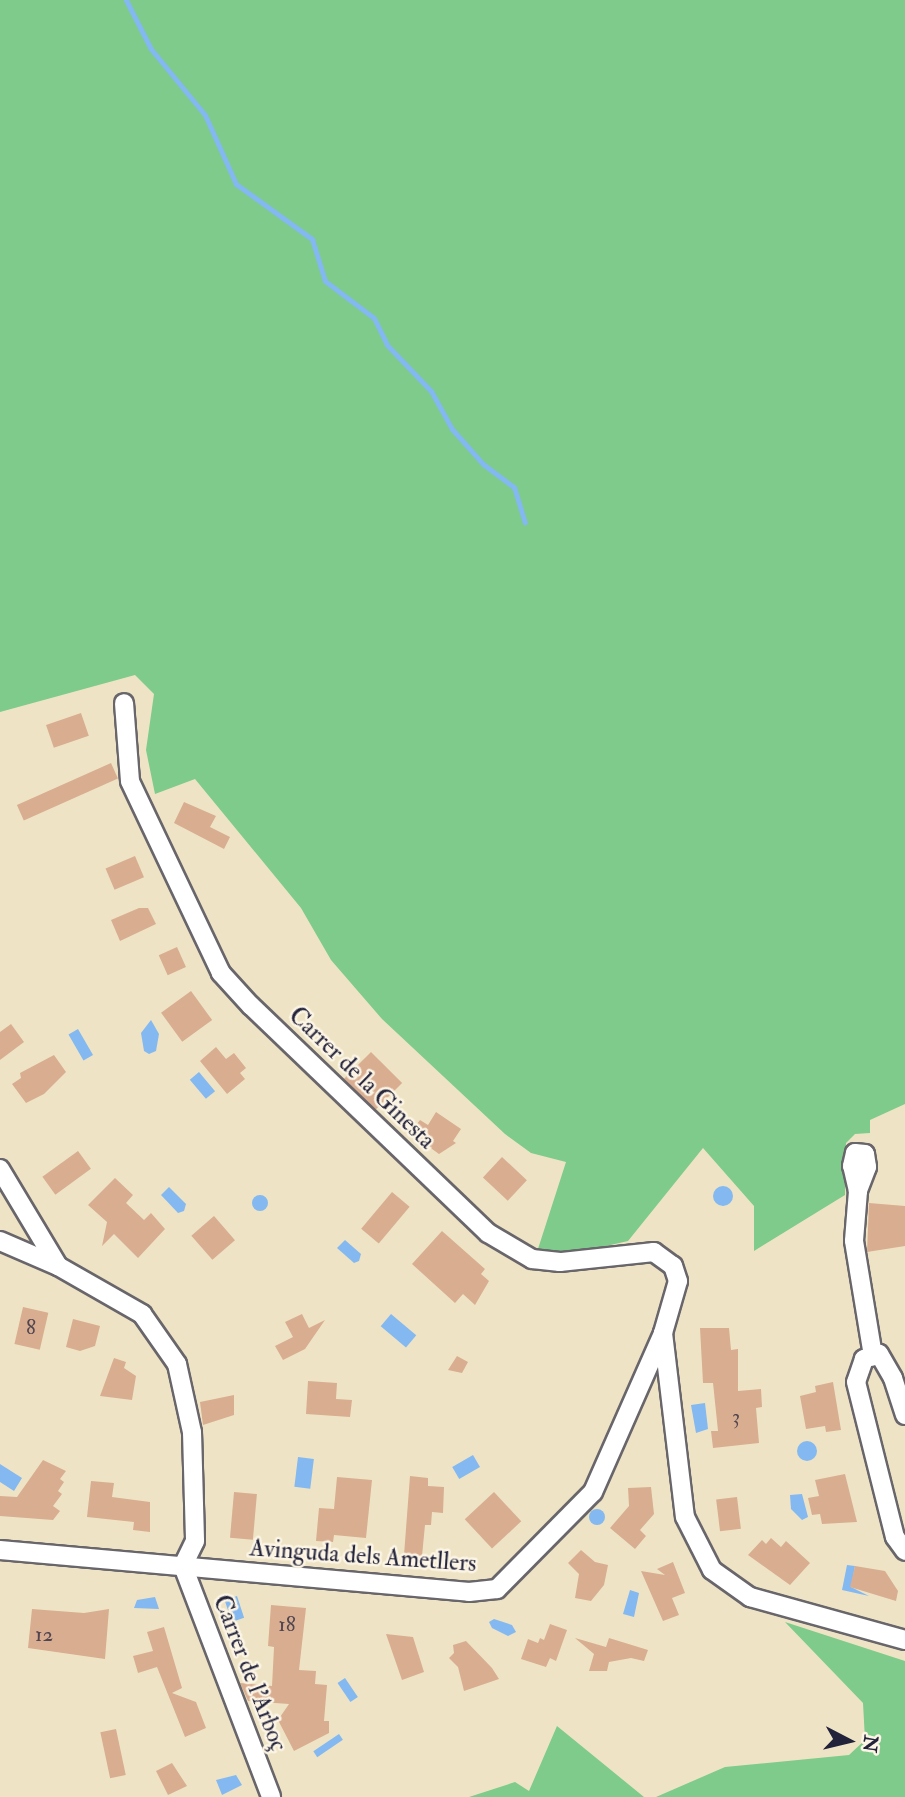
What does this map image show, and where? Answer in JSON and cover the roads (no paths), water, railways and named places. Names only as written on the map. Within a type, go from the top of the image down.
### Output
[{"type":"street","name":"Carrer de la Ginesta","points":[[124,703],[130,781],[221,973],[488,1233],[532,1259],[561,1262],[654,1252],[673,1266],[678,1281],[663,1333]]},
{"type":"street","points":[[0,1169],[58,1266]]},
{"type":"street","points":[[858,1191],[854,1241],[873,1356]]},
{"type":"street","points":[[0,1241],[58,1266],[142,1314],[177,1364],[192,1433],[195,1541],[183,1566]]},
{"type":"street","name":"Avinguda dels Ametllers","points":[[0,1550],[469,1592],[496,1589],[593,1492],[663,1333]]},
{"type":"street","points":[[663,1333],[685,1517],[712,1570],[750,1597],[905,1640]]},
{"type":"street","points":[[905,1415],[893,1378],[879,1354],[864,1359],[856,1382],[874,1464],[895,1537],[905,1552]]},
{"type":"street","points":[[640,1386],[655,1381],[670,1392]]},
{"type":"street","name":"Carrer de l'Arboç","points":[[183,1566],[271,1797]]},
{"type":"water","points":[[151,1020],[159,1034],[156,1051],[149,1054],[144,1051],[141,1033]]},
{"type":"water","points":[[78,1029],[93,1055],[83,1060],[68,1034]]},
{"type":"water","points":[[199,1072],[215,1091],[206,1099],[190,1080]]},
{"type":"water","points":[[719,1186],[727,1186],[733,1196],[727,1206],[719,1206],[713,1200],[713,1192]]},
{"type":"water","points":[[169,1187],[186,1204],[184,1211],[178,1213],[161,1195]]},
{"type":"water","points":[[260,1195],[266,1197],[266,1209],[260,1211],[254,1209],[252,1203],[254,1197]]},
{"type":"water","points":[[345,1240],[361,1254],[359,1261],[354,1263],[337,1248]]},
{"type":"water","points":[[391,1314],[416,1335],[406,1347],[381,1326]]},
{"type":"water","points":[[705,1403],[708,1429],[696,1433],[691,1405]]},
{"type":"water","points":[[807,1441],[814,1444],[817,1451],[814,1458],[807,1461],[800,1458],[797,1451],[800,1444]]},
{"type":"water","points":[[473,1455],[480,1467],[459,1479],[452,1467]]},
{"type":"water","points":[[298,1457],[314,1459],[310,1489],[294,1487]]},
{"type":"water","points":[[0,1464],[22,1478],[14,1491],[0,1482]]},
{"type":"water","points":[[802,1494],[808,1517],[802,1520],[791,1509],[790,1495]]},
{"type":"water","points":[[597,1509],[605,1517],[597,1525],[589,1517]]},
{"type":"water","points":[[847,1565],[855,1566],[851,1587],[869,1596],[842,1590]]},
{"type":"water","points":[[630,1590],[639,1593],[634,1617],[623,1614]]},
{"type":"water","points":[[237,1596],[244,1618],[232,1622],[225,1600]]},
{"type":"water","points":[[155,1597],[159,1609],[134,1608],[137,1600]]},
{"type":"water","points":[[494,1619],[512,1625],[516,1632],[508,1636],[492,1628],[489,1622]]},
{"type":"water","points":[[345,1678],[358,1697],[350,1702],[338,1683]]},
{"type":"water","points":[[339,1734],[343,1740],[317,1757],[313,1751]]},
{"type":"water","points":[[236,1775],[242,1785],[222,1795],[216,1780]]},
{"type":"waterway","points":[[126,0],[151,49],[205,115],[236,184],[312,239],[325,281],[374,318],[387,345],[431,391],[452,429],[483,464],[514,487],[525,522]]}]
